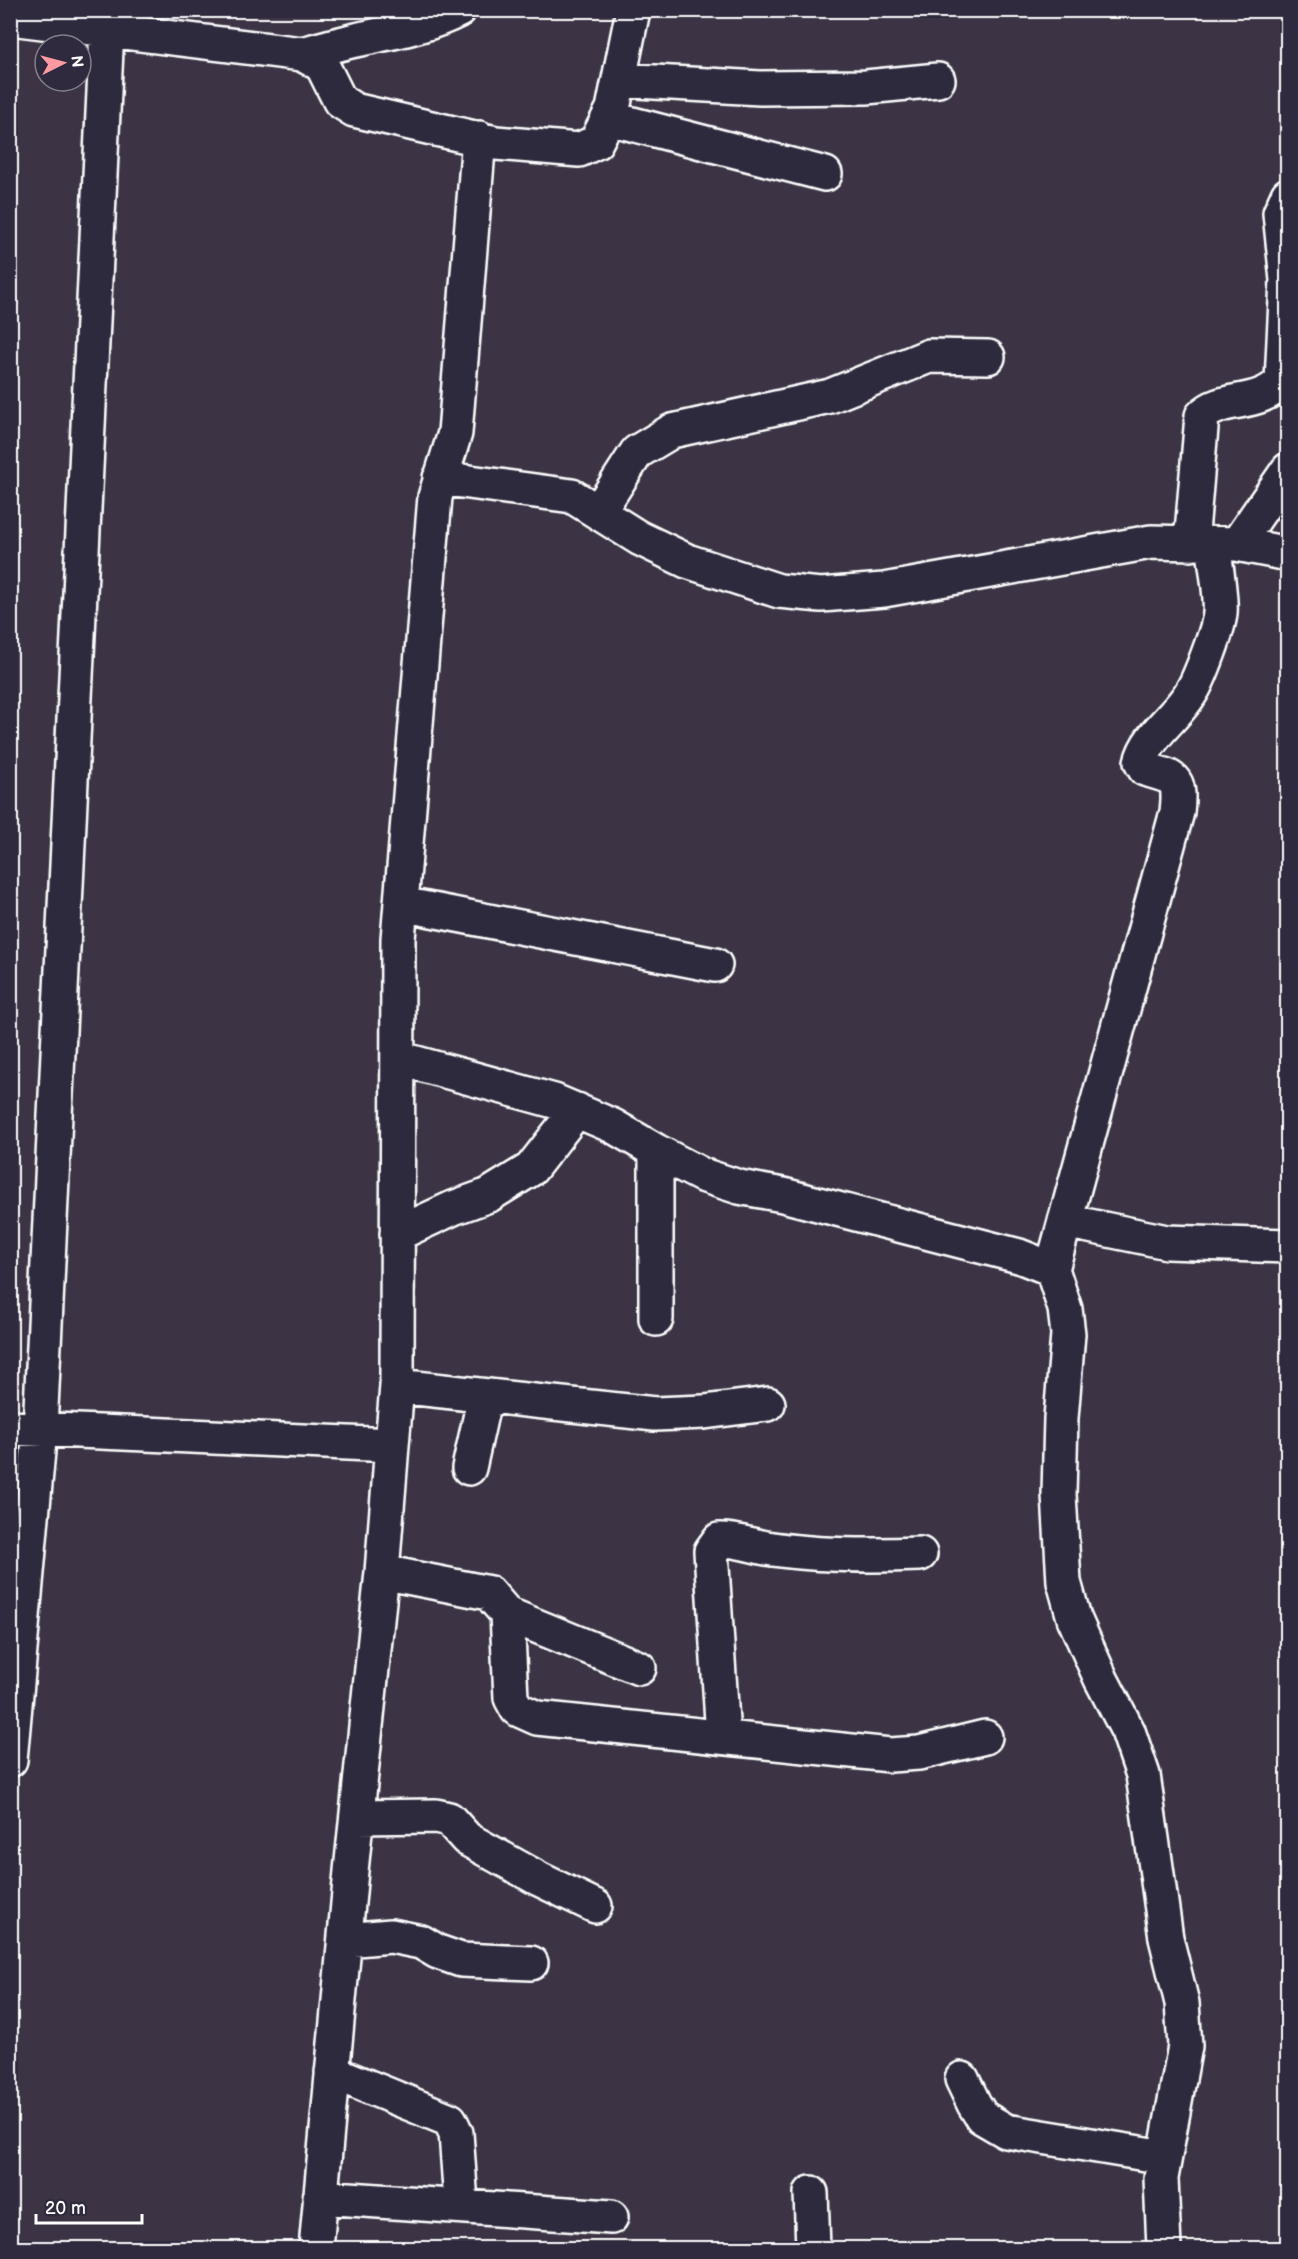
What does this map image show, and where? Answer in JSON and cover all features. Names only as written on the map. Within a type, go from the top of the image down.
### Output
[{"type":"street","points":[[302,54],[355,40],[401,32],[439,21],[459,10]]},
{"type":"street","points":[[10,18],[302,54],[322,65],[340,101],[354,110],[496,143],[579,150],[596,142],[613,109],[633,10]]},
{"type":"street","points":[[10,1760],[25,1429],[107,29]]},
{"type":"street","points":[[619,80],[760,88],[866,87],[938,80]]},
{"type":"street","points":[[609,118],[825,174]]},
{"type":"street","points":[[316,2248],[382,1572],[397,1386],[398,939],[435,497],[455,433],[479,138]]},
{"type":"street","points":[[1162,2248],[1161,2178],[1185,2046],[1182,2003],[1166,1938],[1143,1775],[1128,1731],[1074,1618],[1064,1581],[1059,1494],[1061,1418],[1068,1334],[1065,1309],[1052,1269],[1177,812],[1179,799],[1174,779],[1170,775],[1145,769],[1141,762],[1159,732],[1192,692],[1221,612],[1202,416],[1210,407],[1251,400],[1273,391],[1282,381],[1287,280],[1280,213],[1287,195]]},
{"type":"street","points":[[599,511],[637,452],[672,430],[830,396],[929,356],[988,357]]},
{"type":"street","points":[[1214,544],[1287,470]]},
{"type":"street","points":[[440,478],[572,496],[639,538],[687,561],[779,591],[821,595],[884,590],[1151,542],[1214,544],[1287,554]]},
{"type":"street","points":[[401,904],[715,965]]},
{"type":"street","points":[[398,1058],[554,1101],[613,1126],[702,1174],[739,1187],[1019,1256],[1052,1269]]},
{"type":"street","points":[[397,1234],[453,1208],[489,1195],[531,1169],[577,1110]]},
{"type":"street","points":[[656,1151],[656,1319]]},
{"type":"street","points":[[1065,1221],[1167,1242],[1287,1246]]},
{"type":"street","points":[[397,1386],[656,1414],[704,1412],[768,1404]]},
{"type":"street","points":[[469,1468],[485,1396]]},
{"type":"street","points":[[25,1429],[392,1445]]},
{"type":"street","points":[[723,1737],[711,1551],[719,1540],[732,1539],[770,1549],[820,1554],[867,1556],[920,1554]]},
{"type":"street","points":[[382,1572],[489,1593],[507,1614],[639,1668]]},
{"type":"street","points":[[507,1614],[511,1698],[517,1709],[537,1718],[890,1755],[919,1753],[985,1737]]},
{"type":"street","points":[[357,1817],[436,1816],[449,1819],[467,1839],[539,1879],[595,1906]]},
{"type":"street","points":[[345,1940],[391,1936],[421,1942],[438,1952],[461,1960],[531,1963]]},
{"type":"street","points":[[332,2072],[450,2120],[456,2133],[460,2189]]},
{"type":"street","points":[[962,2079],[982,2117],[1006,2131],[1164,2157]]},
{"type":"street","points":[[811,2193],[813,2248]]},
{"type":"street","points":[[320,2197],[611,2217]]}]
